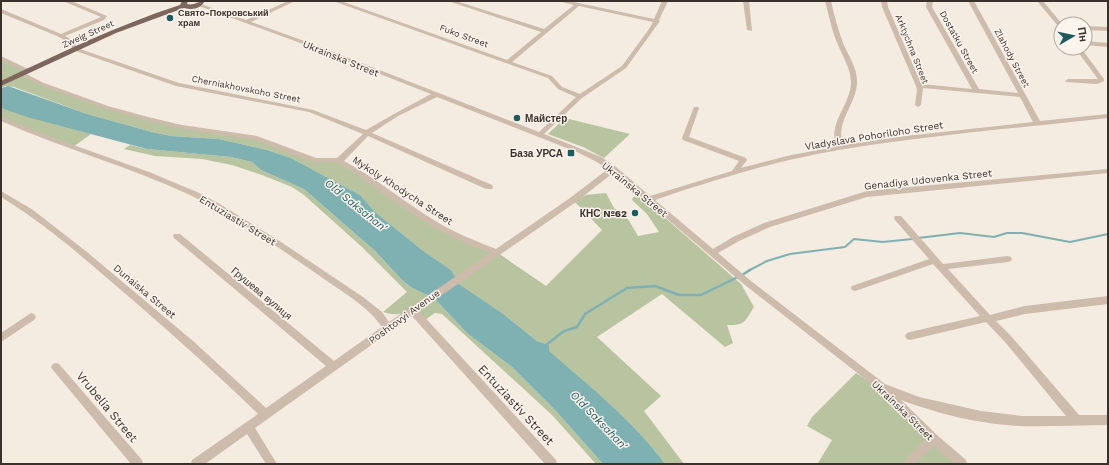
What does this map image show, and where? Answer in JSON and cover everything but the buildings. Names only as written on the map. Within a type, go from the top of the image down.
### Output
[{"type":"main road","name":"Zweig Street","points":[[1,84],[75,49],[156,14],[184,3],[190,7],[201,3]]},
{"type":"street","points":[[61,36],[104,17],[66,1]]},
{"type":"street","points":[[246,22],[264,16],[292,1]]},
{"type":"street","name":"Fuko Street","points":[[336,1],[553,78],[559,87],[580,97]]},
{"type":"street","points":[[451,1],[544,31]]},
{"type":"street","points":[[561,1],[657,21]]},
{"type":"street","points":[[539,135],[580,97],[624,67],[657,21],[665,1]]},
{"type":"street","points":[[746,1],[750,30]]},
{"type":"street","points":[[828,1],[839,41],[854,81],[852,94],[837,128],[836,137],[840,148]]},
{"type":"street","name":"Arktychna Street","points":[[884,1],[885,7],[919,86],[920,90],[918,105]]},
{"type":"street","name":"Dostatku Street","points":[[930,1],[929,7],[976,90]]},
{"type":"street","name":"Zlahody Street","points":[[971,1],[1038,124]]},
{"type":"street","points":[[1040,1],[1053,16]]},
{"type":"street","name":"Ukrainska Street","points":[[201,3],[246,22],[308,44],[589,155],[613,170],[748,284],[877,383],[933,439],[962,464]]},
{"type":"street","points":[[508,62],[577,5]]},
{"type":"street","name":"Cherniakhovskoho Street","points":[[1,11],[61,36],[72,42],[75,49],[178,85],[311,111],[367,132],[490,187]]},
{"type":"street","points":[[1093,28],[1108,29]]},
{"type":"street","points":[[1093,44],[1108,45]]},
{"type":"street","points":[[1068,81],[1097,82],[1102,80],[1084,56]]},
{"type":"street","name":"Mykoly Khodycha Street","points":[[1,58],[42,84],[106,107],[182,128],[257,138],[315,160],[339,161],[361,173],[387,193],[434,224],[459,237],[496,252]]},
{"type":"street","name":"Dostatku Street","points":[[919,86],[1022,95]]},
{"type":"street","points":[[339,161],[364,138],[367,132],[435,95]]},
{"type":"street","points":[[696,108],[684,138],[743,160],[734,173]]},
{"type":"street","name":"Vladyslava Pohoriloho Street","points":[[649,199],[734,173],[840,148],[974,130],[1108,116]]},
{"type":"street","name":"Entuziastiv Street","points":[[1,119],[24,130],[155,178],[193,194],[228,212],[360,300],[379,315],[388,328]]},
{"type":"street","name":"Poshtovyi Avenue","points":[[196,464],[458,278],[573,200],[613,170]]},
{"type":"street","name":"Genadiya Udovenka Street","points":[[712,253],[736,239],[767,226],[866,194],[1108,171]]},
{"type":"street","name":"Dunaiska Street","points":[[1,194],[27,209],[148,308],[223,374],[266,415]]},
{"type":"street","points":[[898,218],[934,260],[1043,379],[1076,420]]},
{"type":"street","name":"Грушева вулиця","points":[[177,236],[334,367]]},
{"type":"street","points":[[941,267],[1008,259]]},
{"type":"street","points":[[855,288],[934,260]]},
{"type":"street","points":[[910,336],[1025,310],[1108,300]]},
{"type":"street","name":"Entuziastiv Street","points":[[413,311],[552,464]]},
{"type":"street","points":[[1,338],[31,317]]},
{"type":"street","name":"Vrubelia Street","points":[[56,366],[138,464]]},
{"type":"street","points":[[877,383],[900,395],[921,403],[964,413],[1021,421],[1108,420]]},
{"type":"street","points":[[249,427],[272,464]]},
{"type":"street","points":[[910,464],[933,439]]},
{"type":"green space","points":[[1,58],[24,69],[22,73],[42,84],[106,107],[182,127],[257,138],[315,160],[339,161],[434,224],[494,251],[455,278],[451,270],[422,250],[374,211],[360,195],[291,158],[267,150],[219,139],[171,136],[152,132],[87,114],[14,87],[5,86],[1,88]]},
{"type":"green space","points":[[1,108],[91,134],[73,147],[1,119]]},
{"type":"green space","points":[[565,118],[630,134],[604,158],[583,147],[548,134]]},
{"type":"green space","points":[[130,145],[147,149],[231,157],[252,162],[261,170],[304,189],[375,251],[403,281],[412,288],[430,296],[408,312],[391,314],[383,312],[407,292],[362,247],[304,195],[292,187],[232,165],[202,159],[155,156],[124,149]]},
{"type":"green space","points":[[606,193],[614,208],[628,219],[638,236],[659,232],[647,214],[632,200],[633,197],[640,196],[741,284],[754,307],[744,322],[738,325],[727,325],[733,343],[725,347],[662,294],[597,337],[661,396],[644,411],[684,464],[665,464],[625,418],[548,351],[549,345],[537,341],[502,313],[459,284],[457,280],[498,253],[546,286],[602,230],[574,201],[586,195]]},
{"type":"green space","points":[[434,298],[468,334],[512,367],[556,411],[603,464],[596,464],[552,415],[442,314],[435,313],[425,320],[417,310]]},
{"type":"green space","points":[[856,373],[876,386],[956,464],[818,463],[832,440],[807,426],[812,417]]},
{"type":"water","name":"Old Saksahan'","points":[[8,86],[87,114],[152,132],[171,136],[219,139],[267,150],[291,158],[360,195],[374,211],[422,250],[451,270],[459,284],[502,313],[537,341],[549,345],[549,351],[625,418],[665,464],[603,464],[556,411],[512,367],[468,334],[434,298],[412,288],[403,281],[375,251],[304,189],[261,170],[252,162],[231,157],[147,149],[27,117],[1,108],[1,88]]},
{"type":"waterway","points":[[918,238],[960,233],[994,237],[1007,233],[1022,233],[1070,242],[1108,234]]},
{"type":"waterway","points":[[748,271],[767,261],[790,254],[845,247],[854,239],[883,242],[912,239]]},
{"type":"waterway","points":[[742,275],[750,270]]},
{"type":"waterway","points":[[546,345],[564,331],[577,327],[585,314],[627,288],[655,286],[679,295],[701,295],[738,277]]},
{"type":"place","name":"Свято-Покровський храм","points":[[170,18]]},
{"type":"place","name":"Майстер","points":[[517,118]]},
{"type":"place","name":"База УРСА","points":[[571,153]]},
{"type":"place","name":"КНС №62","points":[[635,213]]}]
